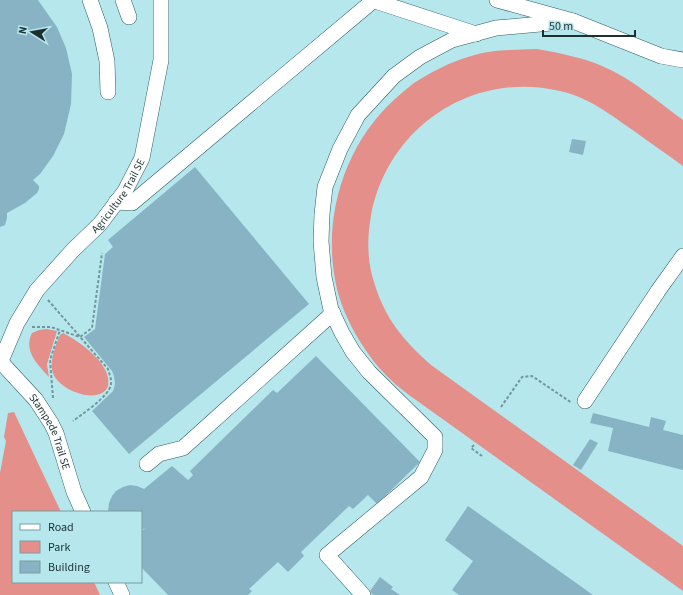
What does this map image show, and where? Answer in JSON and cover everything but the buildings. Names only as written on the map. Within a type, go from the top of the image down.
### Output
[{"type":"street","points":[[90,0],[100,28],[105,55],[108,92]]},
{"type":"street","points":[[123,0],[129,17]]},
{"type":"street","name":"Agriculture Trail SE","points":[[0,362],[17,324],[37,290],[73,250],[100,224],[125,192],[142,158],[160,60],[161,0]]},
{"type":"street","points":[[116,202],[132,204],[373,0],[476,34]]},
{"type":"street","points":[[497,0],[573,21],[661,56],[683,60]]},
{"type":"street","points":[[363,595],[327,555],[420,477],[435,450],[434,437],[369,372],[353,352],[333,313],[324,277],[321,240],[325,187],[340,149],[358,115],[394,76],[420,57],[452,40],[496,28],[573,21]]},
{"type":"street","points":[[585,401],[683,256]]},
{"type":"street","points":[[147,464],[159,454],[183,448],[333,313]]},
{"type":"street","name":"Stampede Trail SE","points":[[0,362],[36,400],[51,423],[56,433],[74,492],[83,511]]},
{"type":"street","points":[[116,583],[122,595]]},
{"type":"path","points":[[80,337],[92,328],[102,253]]},
{"type":"path","points":[[48,300],[108,369],[111,378],[111,386],[107,393],[73,421]]},
{"type":"path","points":[[32,326],[51,327],[80,337]]},
{"type":"path","points":[[53,398],[50,360],[60,330]]},
{"type":"path","points":[[500,407],[522,378],[532,376],[578,407],[585,401]]},
{"type":"path","points":[[474,445],[471,448],[482,456]]},
{"type":"green space","points":[[537,49],[578,58],[613,71],[644,90],[683,120],[683,166],[608,113],[590,102],[570,94],[560,91],[527,87],[496,89],[466,98],[438,113],[415,132],[395,156],[380,185],[371,216],[368,249],[372,274],[378,295],[389,318],[412,347],[431,365],[683,546],[683,591],[409,395],[396,384],[377,365],[362,345],[344,311],[337,289],[333,263],[332,237],[340,186],[362,139],[377,118],[411,85],[448,64],[463,58],[487,52]]},
{"type":"green space","points":[[46,329],[57,331],[47,364],[49,377],[36,363],[29,346],[32,333]]},
{"type":"green space","points":[[63,333],[86,348],[100,362],[108,378],[108,386],[102,393],[89,395],[74,392],[61,384],[56,378],[52,368],[52,358],[60,335]]},
{"type":"green space","points":[[14,412],[61,511],[12,511],[12,583],[94,583],[100,595],[0,595],[0,473],[6,441],[4,437],[8,413]]}]
